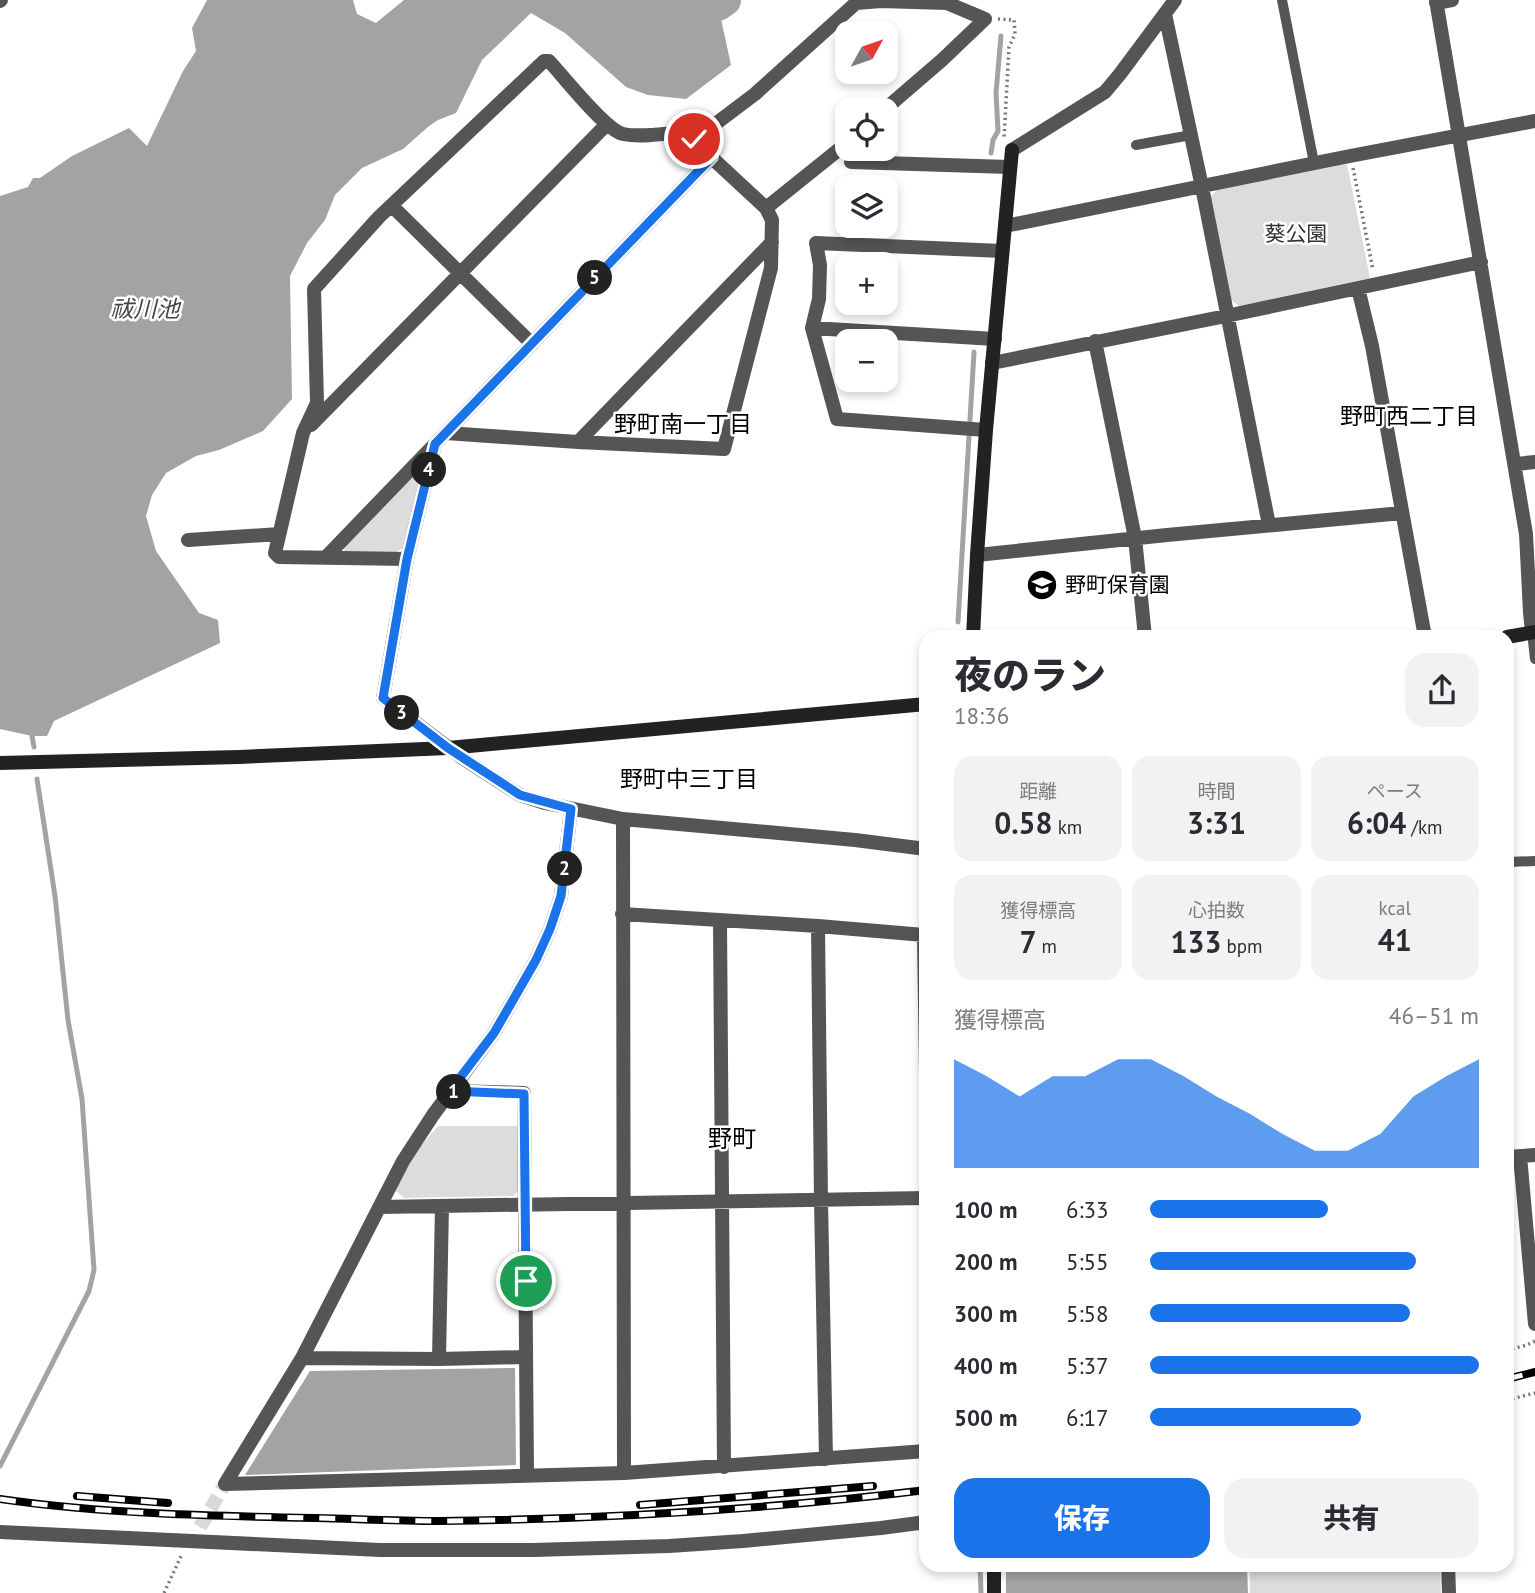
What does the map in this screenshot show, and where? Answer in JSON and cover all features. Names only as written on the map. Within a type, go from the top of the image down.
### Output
[{"type":"street","points":[[973,630],[983,429],[995,339],[1012,150],[1105,92],[1175,0]]},
{"type":"street","points":[[1452,0],[1436,1],[1526,534],[1530,612],[1534,632],[1514,636]]},
{"type":"street","points":[[694,139],[755,94],[856,4],[881,1],[947,3],[985,19],[898,98]]},
{"type":"street","points":[[1165,14],[1269,525]]},
{"type":"street","points":[[407,559],[279,558],[275,553],[303,433],[317,403],[314,289],[392,206],[544,61],[549,61],[607,124],[620,133],[633,135],[684,132],[766,208],[772,220],[771,268],[724,449],[446,433]]},
{"type":"street","points":[[1005,226],[1535,121]]},
{"type":"street","points":[[303,433],[607,124]]},
{"type":"street","points":[[766,208],[835,152]]},
{"type":"street","points":[[326,557],[712,157]]},
{"type":"street","points":[[851,162],[1009,167]]},
{"type":"street","points":[[392,206],[532,344]]},
{"type":"street","points":[[578,442],[772,242]]},
{"type":"street","points":[[983,429],[837,419],[812,328],[819,288],[820,265],[816,243],[1002,251]]},
{"type":"street","points":[[992,363],[1481,262]]},
{"type":"street","points":[[1358,288],[1424,630]]},
{"type":"street","points":[[812,328],[995,339]]},
{"type":"street","points":[[1096,341],[1135,538],[1143,630]]},
{"type":"street","points":[[435,444],[407,559],[383,698],[448,748],[520,795],[623,819],[919,848]]},
{"type":"street","points":[[1516,464],[1535,462]]},
{"type":"street","points":[[977,555],[1402,513]]},
{"type":"street","points":[[188,541],[279,534]]},
{"type":"street","points":[[0,762],[252,757],[448,748],[919,705]]},
{"type":"street","points":[[571,809],[561,896],[536,960],[494,1033],[450,1091],[403,1161],[302,1358],[225,1484],[624,1473],[919,1452]]},
{"type":"street","points":[[623,819],[624,1473]]},
{"type":"street","points":[[622,914],[919,935]]},
{"type":"street","points":[[720,920],[724,1467]]},
{"type":"street","points":[[818,926],[826,1459]]},
{"type":"street","points":[[450,1091],[524,1094],[527,1476]]},
{"type":"street","points":[[1521,1156],[1535,1324]]},
{"type":"street","points":[[380,1207],[919,1198]]},
{"type":"street","points":[[439,1359],[442,1206]]},
{"type":"street","points":[[302,1358],[526,1357]]},
{"type":"street","points":[[0,1532],[380,1550],[533,1550],[743,1541],[919,1523]]},
{"type":"street","points":[[994,1572],[994,1593]]},
{"type":"street","points":[[1448,1572],[1449,1593]]},
{"type":"lane","points":[[1282,0],[1314,163]]},
{"type":"lane","points":[[1136,145],[1191,135]]},
{"type":"lane","points":[[1534,632],[1535,659]]},
{"type":"lane","points":[[1514,862],[1535,861]]},
{"type":"path","points":[[985,19],[1014,20],[1015,34],[1009,47],[1004,145],[1012,150]]},
{"type":"path","points":[[1350,156],[1376,284]]},
{"type":"path","points":[[1514,1348],[1535,1341]]},
{"type":"path","points":[[1514,1398],[1535,1393]]},
{"type":"path","points":[[164,1593],[187,1541]]},
{"type":"green space","name":"葵公園","points":[[1347,164],[1370,278],[1239,306],[1230,299],[1210,197],[1217,190]]},
{"type":"green space","points":[[423,465],[405,546],[397,552],[345,553],[344,546]]},
{"type":"green space","points":[[438,1126],[518,1126],[519,1191],[513,1196],[404,1198],[395,1190],[410,1159]]},
{"type":"green space","points":[[1250,1572],[1440,1572],[1441,1593],[1250,1593]]},
{"type":"water","name":"祓川池","points":[[207,0],[353,0],[357,14],[376,23],[404,0],[709,0],[718,5],[731,65],[686,99],[648,95],[626,87],[565,33],[531,13],[482,60],[456,113],[429,126],[403,149],[362,168],[335,195],[325,220],[307,243],[290,276],[292,399],[263,431],[219,450],[196,456],[166,473],[152,495],[146,516],[156,551],[199,613],[218,620],[220,643],[54,721],[47,736],[32,736],[0,729],[0,196],[28,187],[33,178],[40,178],[72,156],[129,128],[147,146],[183,71],[196,51],[192,28]]},
{"type":"water","points":[[515,1368],[516,1465],[245,1475],[310,1371]]},
{"type":"water","points":[[1006,1572],[1247,1572],[1248,1593],[1006,1593]]},
{"type":"waterway","points":[[718,5],[725,0]]},
{"type":"waterway","points":[[991,153],[998,131],[996,93],[1001,36]]},
{"type":"waterway","points":[[958,622],[974,352]]},
{"type":"waterway","points":[[32,736],[34,747]]},
{"type":"waterway","points":[[0,1466],[89,1291],[94,1270],[82,1099],[68,1020],[55,896],[37,779]]},
{"type":"waterway","points":[[980,1572],[981,1593]]},
{"type":"tunnel","points":[[200,1527],[225,1484]]},
{"type":"railway","points":[[1514,1377],[1535,1372]]},
{"type":"railway","points":[[640,1505],[873,1486]]},
{"type":"railway","points":[[0,1499],[158,1513],[439,1521],[683,1512],[919,1491]]},
{"type":"railway","points":[[77,1496],[168,1503]]},
{"type":"place","name":"野町保育園","points":[[1042,585]]},
{"type":"district","name":"野町西二丁目","points":[[1409,416]]},
{"type":"district","name":"野町南一丁目","points":[[683,424]]},
{"type":"district","name":"野町中三丁目","points":[[689,779]]},
{"type":"district","name":"野町","points":[[732,1139]]},
{"type":"route","points":[[526,1281],[524,1094],[450,1091],[494,1033],[536,960],[550,929],[565,874],[571,809],[520,795],[448,748],[383,698],[407,559],[435,444],[712,157],[694,139]]}]
